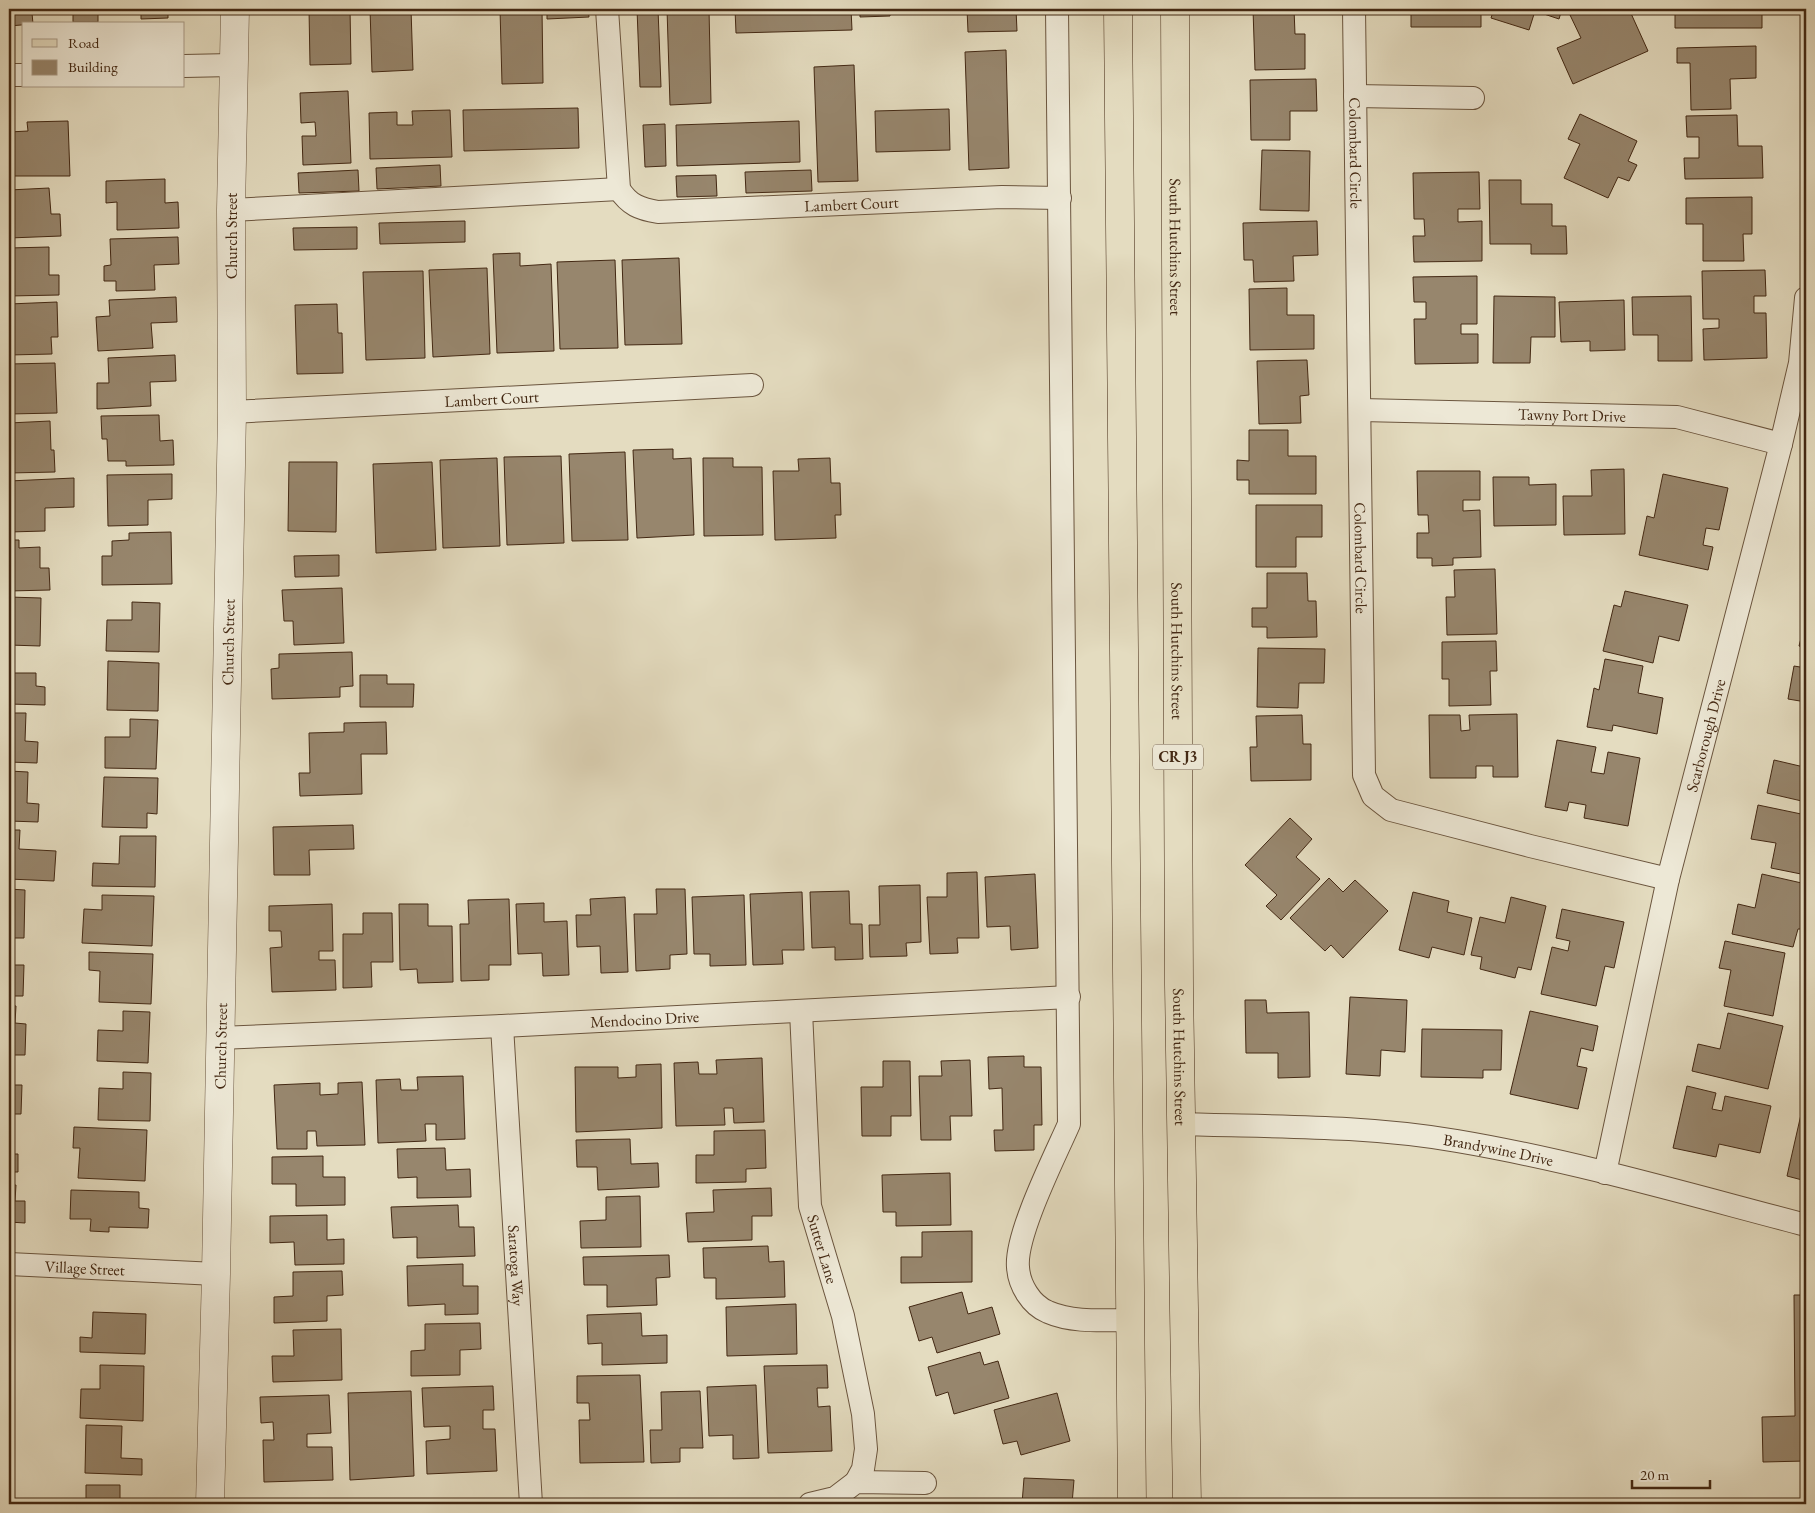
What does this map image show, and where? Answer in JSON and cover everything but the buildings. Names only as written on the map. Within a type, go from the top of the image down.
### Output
[{"type":"main road","points":[[1118,9],[1132,1504]]},
{"type":"main road","name":"South Hutchins Street","points":[[1175,9],[1181,1124],[1188,1504]]},
{"type":"street","name":"Church Street","points":[[210,1504],[232,412],[232,65],[235,9]]},
{"type":"street","points":[[231,210],[619,189],[607,9]]},
{"type":"street","points":[[1057,9],[1069,1124],[1021,1239],[1018,1267],[1025,1294],[1047,1312],[1073,1319],[1131,1320]]},
{"type":"street","name":"Colombard Circle","points":[[1354,9],[1361,410],[1364,775],[1373,796],[1391,810],[1668,879]]},
{"type":"street","points":[[185,66],[232,65]]},
{"type":"street","points":[[9,75],[22,75]]},
{"type":"street","points":[[1355,96],[1473,98]]},
{"type":"street","name":"Lambert Court","points":[[619,189],[624,197],[638,208],[658,212],[1002,197],[1060,198]]},
{"type":"street","name":"Scarborough Drive","points":[[1605,1173],[1668,879],[1781,444],[1800,363],[1806,298]]},
{"type":"street","name":"Lambert Court","points":[[232,412],[752,385]]},
{"type":"street","name":"Tawny Port Drive","points":[[1361,410],[1677,417],[1781,444]]},
{"type":"street","name":"Mendocino Drive","points":[[219,1038],[502,1026],[1069,996]]},
{"type":"street","name":"Sutter Lane","points":[[801,1011],[810,1206],[843,1316],[863,1414],[866,1449],[863,1469],[856,1482]]},
{"type":"street","name":"Saratoga Way","points":[[502,1026],[531,1504]]},
{"type":"street","name":"Brandywine Drive","points":[[1181,1124],[1362,1130],[1456,1140],[1605,1173],[1806,1225]]},
{"type":"street","name":"Village Street","points":[[9,1264],[161,1273],[216,1274]]},
{"type":"street","points":[[810,1504],[835,1498],[856,1482],[926,1483]]}]
